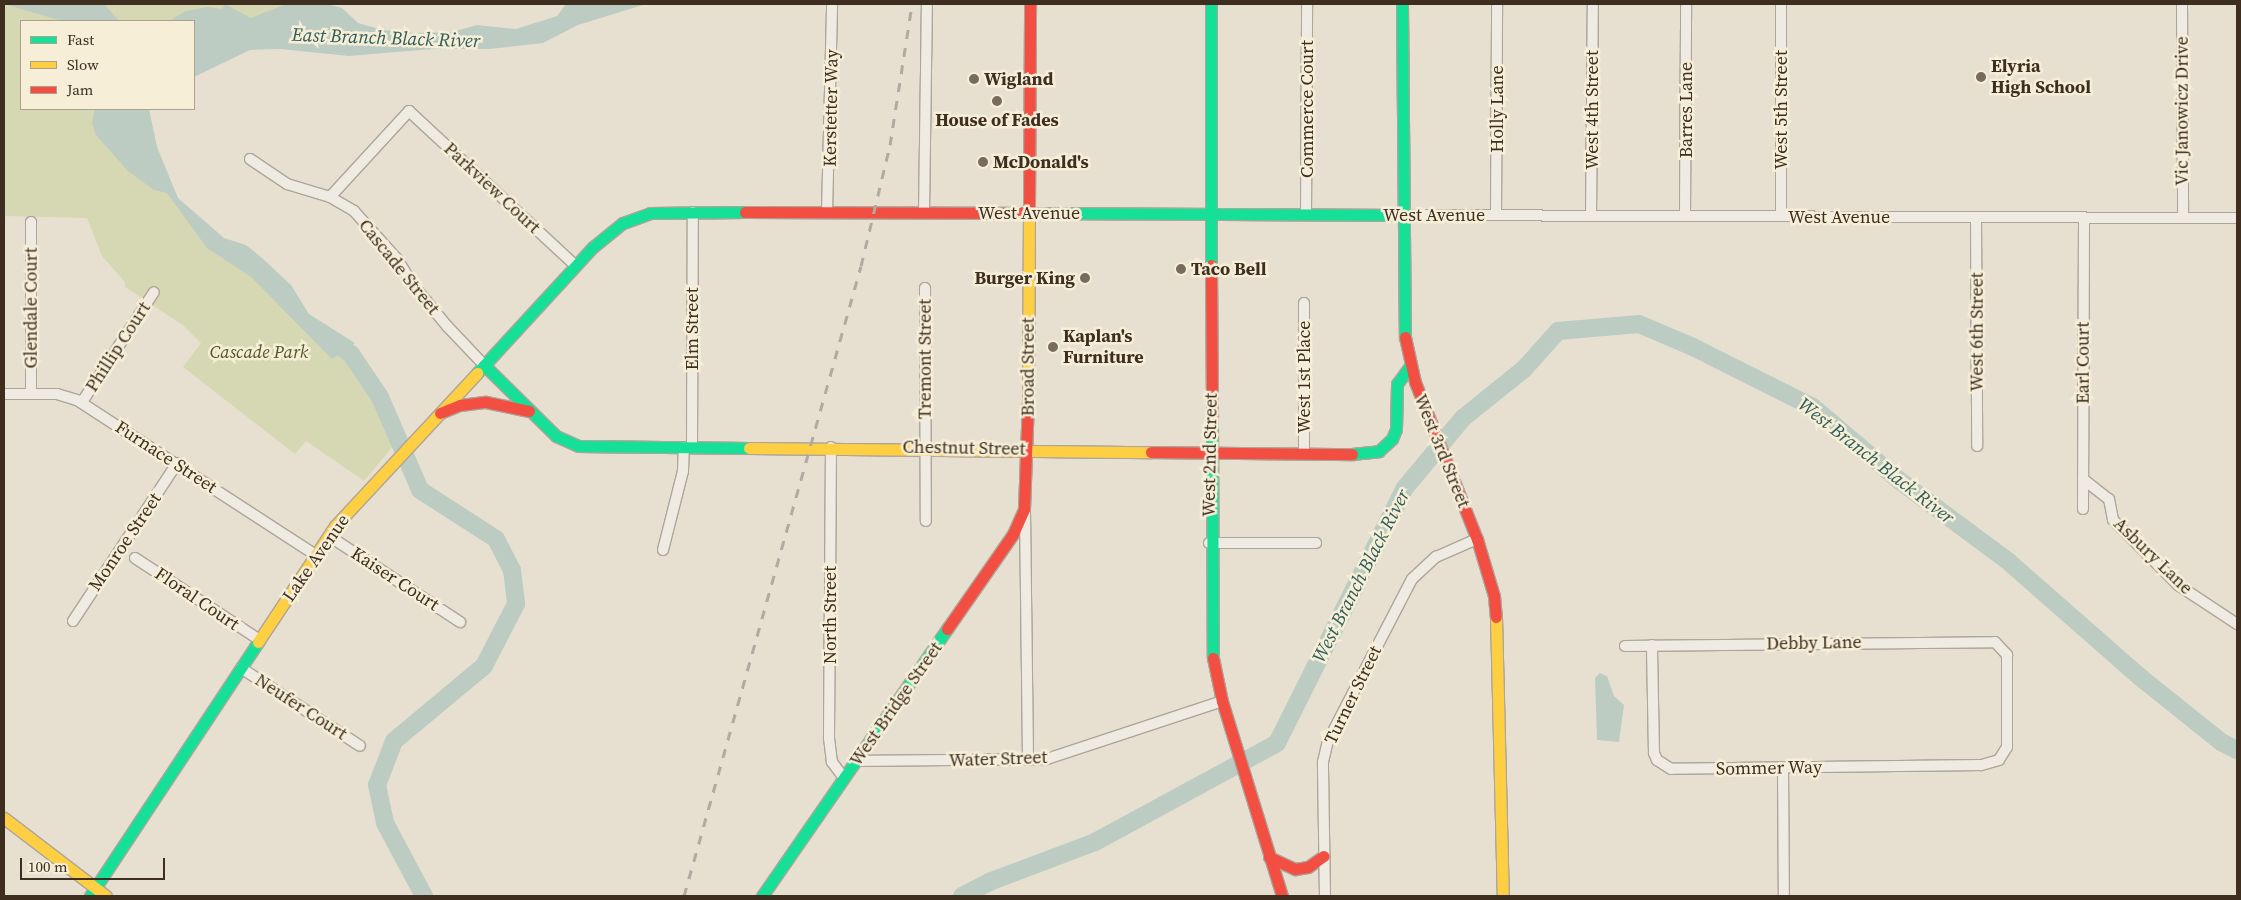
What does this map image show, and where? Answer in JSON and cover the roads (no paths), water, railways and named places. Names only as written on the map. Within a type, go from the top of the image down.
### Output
[{"type":"street","name":"Kerstetter Way","points":[[827,213],[832,4]]},
{"type":"street","points":[[924,213],[927,4]]},
{"type":"street","name":"Broad Street","points":[[1028,760],[1024,509],[1027,449],[1030,4]]},
{"type":"street","name":"West 2nd Street","points":[[1210,4],[1209,544],[1211,644],[1222,701],[1282,896]]},
{"type":"street","name":"Commerce Court","points":[[1306,214],[1307,4]]},
{"type":"street","name":"West 3rd Street","points":[[1402,4],[1402,312],[1410,366],[1423,404],[1477,539],[1494,596],[1498,634],[1503,896]]},
{"type":"street","name":"Holly Lane","points":[[1496,215],[1497,4]]},
{"type":"street","name":"West 4th Street","points":[[1591,216],[1593,4]]},
{"type":"street","name":"Barres Lane","points":[[1685,216],[1686,4]]},
{"type":"street","name":"West 5th Street","points":[[1781,4],[1781,216]]},
{"type":"street","name":"Vic Janowicz Drive","points":[[2182,4],[2183,218]]},
{"type":"street","name":"Parkview Court","points":[[330,197],[409,111],[576,266]]},
{"type":"street","name":"Cascade Street","points":[[250,159],[288,184],[330,197],[354,211],[378,236],[419,293],[484,365]]},
{"type":"street","name":"West Avenue","points":[[632,219],[650,213],[693,212],[2237,218]]},
{"type":"street","name":"Elm Street","points":[[663,550],[688,446],[693,212]]},
{"type":"street","name":"West 6th Street","points":[[1976,217],[1977,446]]},
{"type":"street","name":"Earl Court","points":[[2083,509],[2084,218]]},
{"type":"street","name":"Lake Avenue","points":[[93,893],[329,536],[415,437],[576,266],[610,231],[632,219]]},
{"type":"street","name":"Glendale Court","points":[[31,222],[31,394]]},
{"type":"street","name":"Tremont Street","points":[[925,288],[926,521]]},
{"type":"street","name":"Phillip Court","points":[[82,402],[154,292]]},
{"type":"street","name":"West 1st Place","points":[[1304,303],[1304,452]]},
{"type":"street","name":"Chestnut Street","points":[[484,365],[556,436],[578,446],[925,447],[1370,454],[1385,446],[1396,429],[1397,384],[1410,366]]},
{"type":"street","name":"Furnace Street","points":[[4,394],[62,395],[82,402],[316,555]]},
{"type":"street","points":[[437,414],[460,405],[486,402],[532,412]]},
{"type":"street","name":"North Street","points":[[831,447],[829,738],[832,762],[844,778]]},
{"type":"street","name":"Monroe Street","points":[[73,621],[177,463]]},
{"type":"street","name":"Asbury Lane","points":[[2083,479],[2109,499],[2113,520],[2178,585],[2237,624]]},
{"type":"street","name":"West Bridge Street","points":[[762,896],[1013,534],[1024,509]]},
{"type":"street","name":"Kaiser Court","points":[[329,536],[460,622]]},
{"type":"street","name":"Turner Street","points":[[1325,896],[1323,762],[1328,741],[1412,579],[1436,557],[1477,539]]},
{"type":"street","points":[[1209,544],[1316,543]]},
{"type":"street","name":"Floral Court","points":[[135,558],[260,640]]},
{"type":"street","name":"Debby Lane","points":[[1625,646],[1988,641],[2001,646],[2007,655],[2008,742],[1999,760]]},
{"type":"street","name":"Sommer Way","points":[[1652,646],[1653,749],[1657,760],[1675,769],[1981,765],[1999,760]]},
{"type":"street","name":"Neufer Court","points":[[241,668],[360,746]]},
{"type":"street","name":"Water Street","points":[[856,761],[1028,760],[1052,758],[1222,701]]},
{"type":"street","points":[[1783,768],[1784,896]]},
{"type":"street","points":[[4,818],[93,893],[106,896]]},
{"type":"street","points":[[1269,856],[1295,869],[1308,867],[1324,856]]},
{"type":"water","points":[[4,4],[104,4],[118,20],[59,20]]},
{"type":"water","name":"East Branch Black River","points":[[225,4],[251,18],[287,4],[327,4],[342,8],[358,23],[383,30],[413,33],[452,32],[477,25],[516,29],[557,16],[566,4],[646,4],[578,25],[543,43],[490,49],[433,49],[349,56],[280,49],[250,50],[195,77],[195,20],[171,20],[186,11],[207,7],[222,9]]},
{"type":"water","points":[[95,110],[149,110],[157,147],[178,198],[224,238],[246,245],[261,257],[291,285],[309,314],[355,343],[332,359],[251,277],[207,248],[167,193],[154,190],[128,171],[96,135],[92,123]]},
{"type":"water","points":[[1600,673],[1607,676],[1614,696],[1624,705],[1619,742],[1597,740],[1595,678]]},
{"type":"waterway","name":"West Branch Black River","points":[[962,896],[989,882],[1095,842],[1277,743],[1404,489],[1463,418],[1524,369],[1558,331],[1639,324],[1693,347],[1813,407],[1900,481],[2009,562],[2140,677],[2221,742],[2237,750]]},
{"type":"waterway","name":"West Branch Black River","points":[[326,336],[351,354],[380,397],[420,490],[496,539],[512,570],[516,604],[484,666],[394,741],[377,785],[385,823],[424,896]]},
{"type":"railway","points":[[684,896],[861,266],[890,145],[912,4]]},
{"type":"place","name":"Elyria High School","points":[[1981,77]]},
{"type":"place","name":"Wigland","points":[[974,79]]},
{"type":"place","name":"House of Fades","points":[[997,101]]},
{"type":"place","name":"McDonald's","points":[[983,162]]},
{"type":"place","name":"Taco Bell","points":[[1181,269]]},
{"type":"place","name":"Burger King","points":[[1085,278]]},
{"type":"place","name":"Kaplan's Furniture","points":[[1053,347]]},
{"type":"park label","name":"Cascade Park","points":[[259,352]]}]
